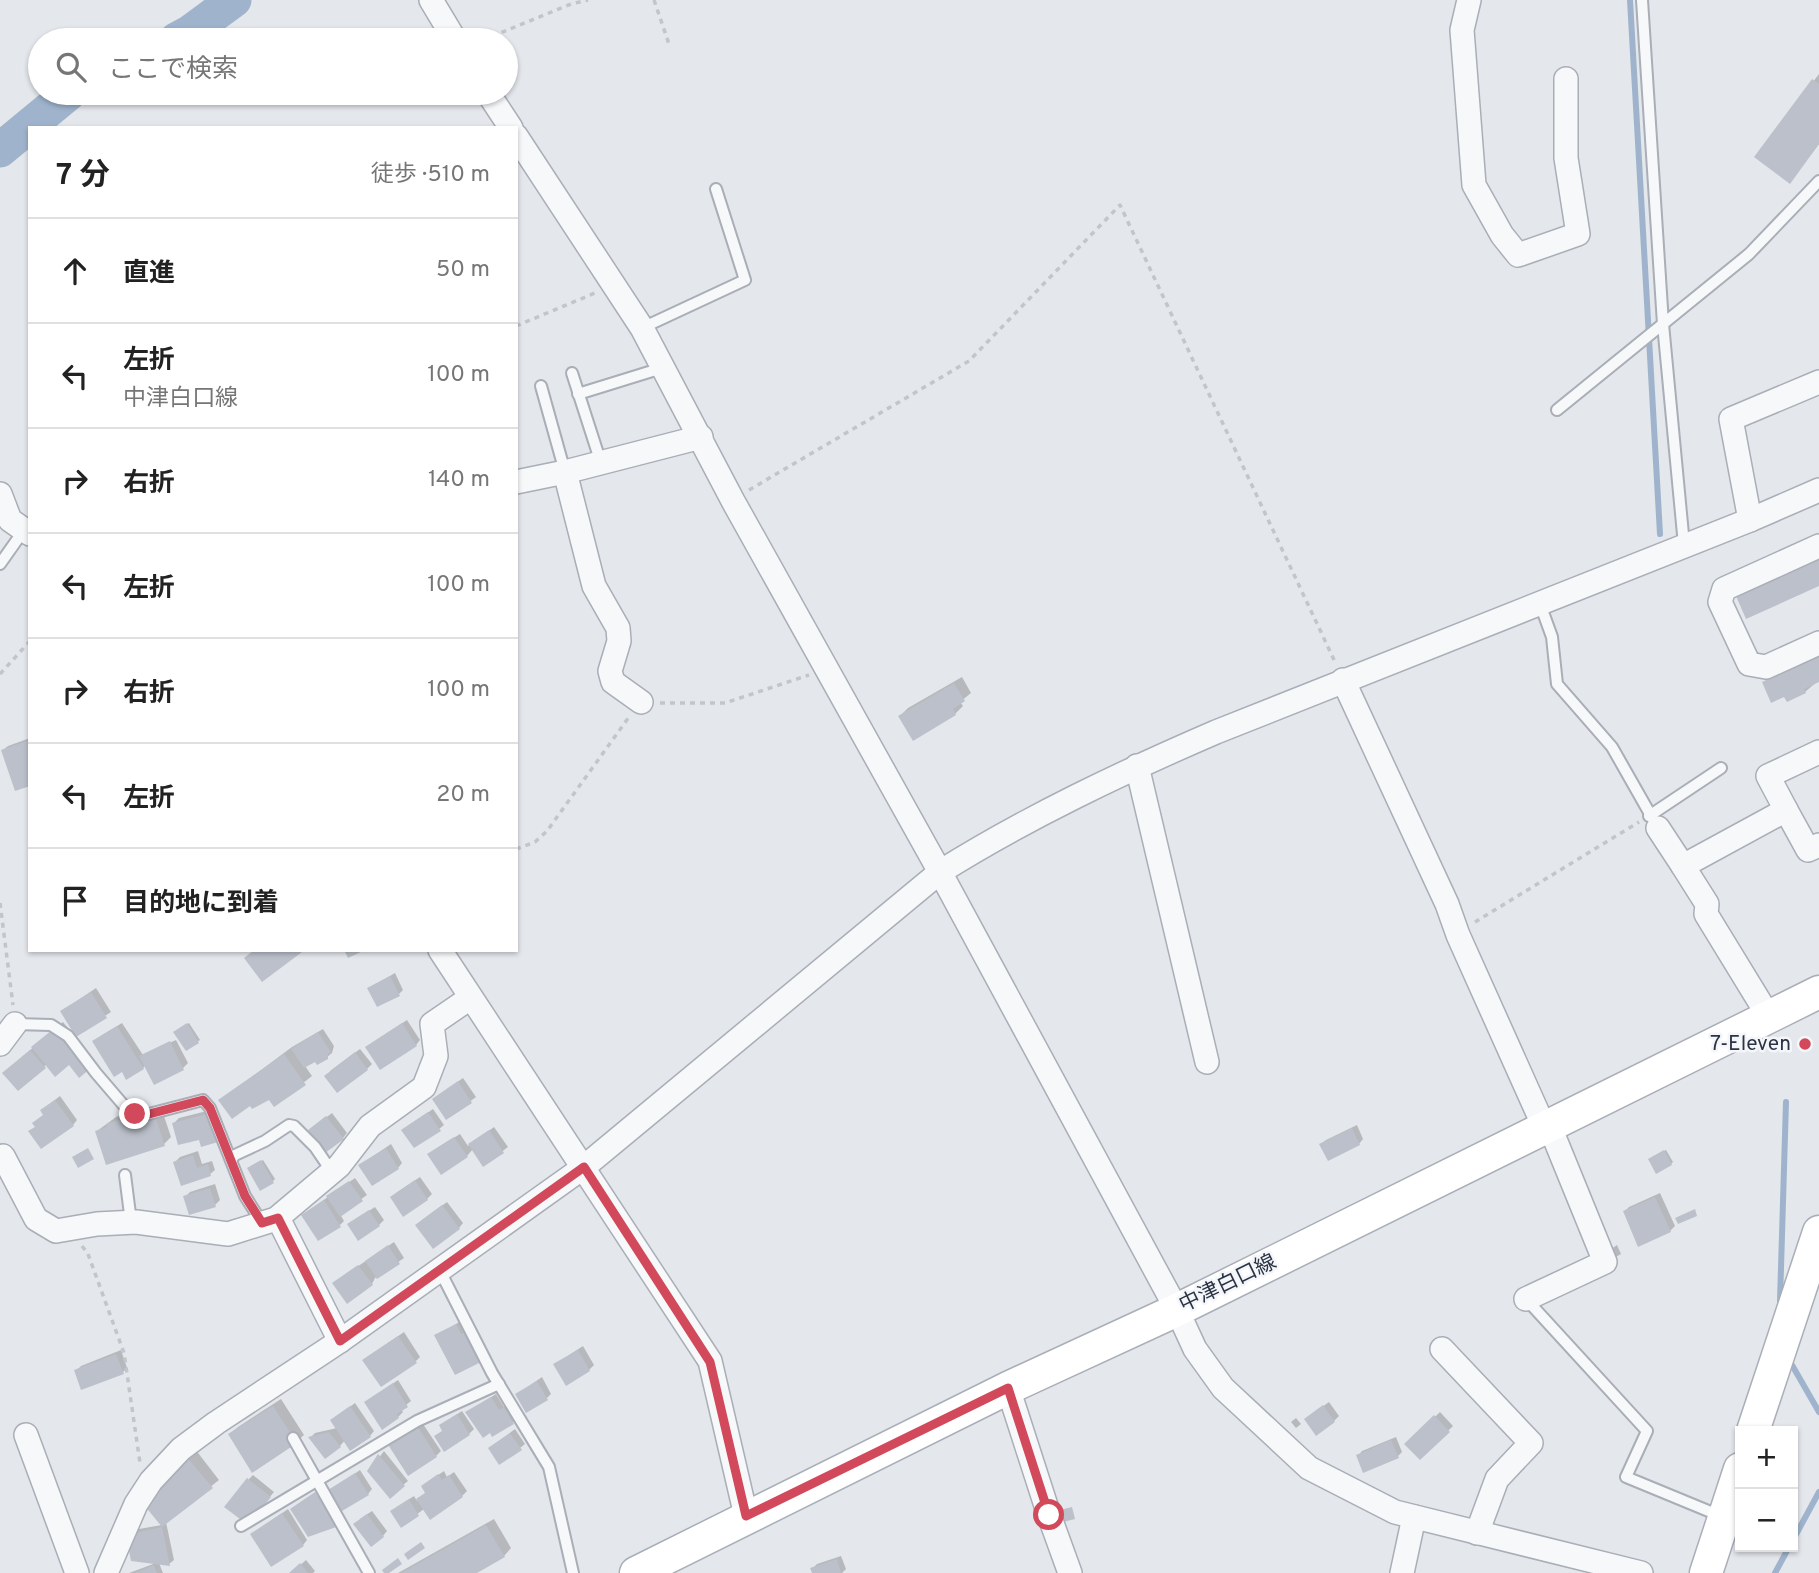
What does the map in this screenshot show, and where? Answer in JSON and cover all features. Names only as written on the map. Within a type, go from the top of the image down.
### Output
[{"type":"main road","name":"中津白口線","points":[[636,1573],[746,1516],[1008,1388],[1177,1310],[1819,992]]},
{"type":"main road","points":[[1755,1426],[1819,1232]]},
{"type":"main road","points":[[1706,1573],[1735,1484]]},
{"type":"street","points":[[431,0],[448,28]]},
{"type":"street","points":[[1469,0],[1462,30],[1474,185],[1502,235],[1518,255],[1578,234],[1566,158],[1566,79]]},
{"type":"street","points":[[496,105],[510,126]]},
{"type":"street","points":[[518,139],[642,328],[733,501],[940,872],[1177,1310],[1195,1349],[1223,1388],[1309,1468],[1395,1512],[1641,1573]]},
{"type":"street","points":[[1750,520],[1731,419],[1819,382]]},
{"type":"street","points":[[518,482],[701,437]]},
{"type":"street","points":[[565,472],[594,586],[618,628],[619,640],[610,671],[613,682],[641,702]]},
{"type":"street","points":[[26,1434],[77,1573],[107,1569],[136,1504],[181,1449],[340,1341],[584,1167],[940,872],[989,842],[1137,766],[1343,680],[1750,520],[1819,490]]},
{"type":"street","points":[[0,494],[10,520],[27,532]]},
{"type":"street","points":[[1819,546],[1724,590],[1720,602],[1749,664],[1766,667],[1819,643]]},
{"type":"street","points":[[1343,680],[1447,904],[1457,932],[1605,1262],[1525,1299]]},
{"type":"street","points":[[1819,752],[1768,776],[1808,850],[1819,845]]},
{"type":"street","points":[[1137,766],[1207,1062]]},
{"type":"street","points":[[1683,866],[1786,810]]},
{"type":"street","points":[[1654,822],[1707,904],[1706,914],[1769,1017]]},
{"type":"street","points":[[441,952],[710,1362],[746,1516]]},
{"type":"street","points":[[1,1154],[36,1219],[56,1231],[131,1222],[228,1234],[270,1220],[332,1172],[370,1126],[424,1087],[436,1056],[432,1024],[470,998]]},
{"type":"street","points":[[0,1044],[15,1024]]},
{"type":"street","points":[[270,1220],[340,1341]]},
{"type":"street","points":[[1442,1349],[1531,1443],[1497,1479],[1477,1533]]},
{"type":"street","points":[[1008,1388],[1070,1573]]},
{"type":"street","points":[[1402,1573],[1414,1517]]},
{"type":"lane","points":[[1642,0],[1663,324],[1684,545]]},
{"type":"lane","points":[[1557,410],[1749,254],[1819,181]]},
{"type":"lane","points":[[642,328],[745,280],[716,189]]},
{"type":"lane","points":[[578,394],[663,367]]},
{"type":"lane","points":[[572,373],[601,463]]},
{"type":"lane","points":[[541,386],[565,472]]},
{"type":"lane","points":[[0,564],[27,532]]},
{"type":"lane","points":[[1539,603],[1552,637],[1557,684],[1612,747],[1654,822],[1721,768]]},
{"type":"lane","points":[[15,1024],[51,1025],[68,1036],[126,1108],[135,1114],[149,1114],[203,1100],[210,1108],[245,1196],[270,1220]]},
{"type":"lane","points":[[231,1160],[235,1154],[265,1141],[289,1125],[294,1126],[315,1147],[332,1172]]},
{"type":"lane","points":[[125,1175],[131,1222]]},
{"type":"lane","points":[[439,1269],[499,1384],[549,1467],[573,1573]]},
{"type":"lane","points":[[1525,1299],[1647,1431],[1626,1477],[1724,1517]]},
{"type":"lane","points":[[241,1526],[417,1420],[499,1384]]},
{"type":"lane","points":[[293,1438],[369,1573]]},
{"type":"path","points":[[512,28],[571,4],[588,0]]},
{"type":"path","points":[[654,0],[670,47]]},
{"type":"path","points":[[733,501],[969,361],[1121,205],[1343,680]]},
{"type":"path","points":[[518,325],[612,285]]},
{"type":"path","points":[[0,674],[28,643]]},
{"type":"path","points":[[518,848],[535,842],[547,831],[641,702],[692,705],[725,703],[827,668]]},
{"type":"path","points":[[1457,932],[1654,822]]},
{"type":"path","points":[[0,903],[11,974],[15,1024]]},
{"type":"path","points":[[64,1230],[81,1244],[88,1254],[124,1353],[130,1379],[131,1410],[146,1489]]},
{"type":"building","points":[[1812,79],[1819,84],[1819,144],[1790,184],[1754,157]]},
{"type":"building","points":[[1819,559],[1819,586],[1746,619],[1736,596]]},
{"type":"building","points":[[1819,656],[1819,682],[1804,689],[1806,693],[1787,702],[1784,697],[1771,703],[1762,682]]},
{"type":"building","points":[[954,683],[965,701],[953,709],[956,715],[913,741],[898,716]]},
{"type":"building","points":[[28,741],[28,787],[15,791],[1,750]]},
{"type":"building","points":[[252,952],[302,952],[262,982],[244,958]]},
{"type":"building","points":[[345,952],[361,952],[348,958]]},
{"type":"building","points":[[390,976],[400,996],[377,1007],[367,988]]},
{"type":"building","points":[[91,992],[107,1018],[76,1037],[60,1011]]},
{"type":"building","points":[[187,1023],[199,1043],[186,1051],[173,1032]]},
{"type":"building","points":[[402,1023],[417,1046],[380,1070],[365,1047]]},
{"type":"building","points":[[57,1026],[91,1068],[79,1078],[69,1065],[55,1077],[31,1047]]},
{"type":"building","points":[[117,1026],[144,1069],[126,1080],[122,1072],[114,1077],[92,1041]]},
{"type":"building","points":[[318,1032],[331,1052],[328,1059],[304,1068],[291,1049]]},
{"type":"building","points":[[170,1041],[184,1070],[154,1085],[139,1056]]},
{"type":"building","points":[[30,1050],[46,1068],[18,1091],[2,1073]]},
{"type":"building","points":[[355,1052],[368,1070],[337,1093],[324,1076]]},
{"type":"building","points":[[284,1054],[306,1085],[274,1107],[269,1100],[252,1109],[250,1106],[232,1119],[218,1100]]},
{"type":"building","points":[[458,1081],[472,1103],[446,1120],[432,1099]]},
{"type":"building","points":[[55,1100],[74,1126],[41,1149],[28,1131],[35,1127],[32,1123],[43,1115],[40,1110]]},
{"type":"building","points":[[428,1112],[441,1131],[414,1148],[401,1130]]},
{"type":"building","points":[[211,1113],[218,1142],[201,1147],[199,1140],[178,1145],[172,1123]]},
{"type":"building","points":[[326,1116],[344,1139],[325,1153],[308,1130]]},
{"type":"building","points":[[128,1117],[131,1127],[156,1119],[165,1146],[106,1165],[95,1131],[107,1127],[106,1124]]},
{"type":"building","points":[[1352,1128],[1360,1145],[1328,1161],[1319,1144]]},
{"type":"building","points":[[489,1130],[504,1153],[483,1167],[468,1144]]},
{"type":"building","points":[[454,1137],[468,1157],[441,1175],[427,1154]]},
{"type":"building","points":[[88,1148],[94,1159],[78,1168],[72,1157]]},
{"type":"building","points":[[386,1148],[399,1169],[372,1186],[358,1165]]},
{"type":"building","points":[[1664,1150],[1672,1165],[1656,1174],[1648,1159]]},
{"type":"building","points":[[193,1155],[197,1168],[208,1164],[211,1176],[181,1186],[173,1162]]},
{"type":"building","points":[[261,1160],[274,1183],[260,1191],[247,1168]]},
{"type":"building","points":[[415,1180],[428,1200],[403,1217],[390,1197]]},
{"type":"building","points":[[349,1181],[363,1201],[340,1217],[326,1196]]},
{"type":"building","points":[[210,1188],[216,1207],[189,1215],[183,1196]]},
{"type":"building","points":[[1655,1197],[1671,1232],[1638,1247],[1623,1211]]},
{"type":"building","points":[[324,1200],[341,1227],[318,1241],[301,1215]]},
{"type":"building","points":[[442,1205],[460,1229],[433,1249],[415,1225]]},
{"type":"building","points":[[1695,1209],[1697,1216],[1678,1224],[1675,1218]]},
{"type":"building","points":[[369,1210],[380,1226],[358,1241],[347,1224]]},
{"type":"building","points":[[388,1245],[400,1264],[377,1279],[365,1261]]},
{"type":"building","points":[[358,1265],[373,1285],[347,1304],[332,1283]]},
{"type":"building","points":[[456,1324],[461,1334],[469,1330],[485,1360],[455,1375],[434,1335]]},
{"type":"building","points":[[398,1336],[417,1363],[381,1387],[362,1360]]},
{"type":"building","points":[[578,1350],[590,1371],[566,1386],[553,1364]]},
{"type":"building","points":[[116,1354],[124,1374],[81,1390],[74,1370]]},
{"type":"building","points":[[537,1381],[548,1400],[526,1413],[515,1394]]},
{"type":"building","points":[[393,1383],[408,1407],[397,1414],[399,1418],[382,1430],[364,1402]]},
{"type":"building","points":[[491,1397],[499,1410],[504,1407],[514,1424],[492,1437],[490,1433],[483,1438],[465,1412]]},
{"type":"building","points":[[1323,1405],[1335,1422],[1316,1436],[1304,1419]]},
{"type":"building","points":[[273,1406],[297,1443],[252,1473],[228,1434]]},
{"type":"building","points":[[350,1406],[371,1437],[350,1451],[330,1420]]},
{"type":"building","points":[[457,1414],[470,1435],[444,1452],[434,1436],[442,1431],[439,1425]]},
{"type":"building","points":[[1434,1415],[1450,1432],[1420,1460],[1404,1444]]},
{"type":"building","points":[[416,1424],[437,1457],[408,1476],[387,1443]]},
{"type":"building","points":[[329,1432],[341,1447],[325,1459],[308,1437]]},
{"type":"building","points":[[510,1433],[522,1450],[499,1465],[488,1448]]},
{"type":"building","points":[[1391,1440],[1399,1458],[1363,1473],[1356,1455]]},
{"type":"building","points":[[378,1454],[405,1486],[390,1499],[367,1471]]},
{"type":"building","points":[[186,1456],[213,1488],[162,1527],[136,1495]]},
{"type":"building","points":[[355,1473],[369,1495],[342,1511],[328,1490]]},
{"type":"building","points":[[438,1474],[442,1480],[449,1475],[463,1497],[430,1520],[416,1499],[425,1493],[421,1486]]},
{"type":"building","points":[[247,1478],[271,1497],[248,1525],[224,1507]]},
{"type":"building","points":[[315,1492],[339,1526],[308,1537],[290,1509]]},
{"type":"building","points":[[409,1499],[419,1516],[401,1528],[390,1511]]},
{"type":"building","points":[[1072,1507],[1075,1519],[1059,1523],[1056,1511]]},
{"type":"building","points":[[282,1513],[304,1546],[271,1567],[250,1534]]},
{"type":"building","points":[[367,1514],[384,1537],[371,1547],[353,1524]]},
{"type":"building","points":[[486,1525],[505,1557],[477,1573],[401,1573]]},
{"type":"building","points":[[162,1527],[170,1566],[131,1561],[126,1535]]},
{"type":"building","points":[[421,1542],[425,1548],[408,1560],[404,1554]]},
{"type":"building","points":[[398,1558],[402,1564],[389,1573],[384,1573],[382,1570]]},
{"type":"building","points":[[837,1559],[841,1573],[812,1573],[810,1568]]},
{"type":"building","points":[[300,1563],[308,1573],[289,1573]]},
{"type":"building","points":[[154,1565],[157,1573],[134,1573]]},
{"type":"waterway","points":[[196,28],[234,0]]},
{"type":"waterway","points":[[1630,0],[1660,534]]},
{"type":"waterway","points":[[29,126],[54,105]]},
{"type":"waterway","points":[[0,150],[28,127]]},
{"type":"waterway","points":[[1780,1301],[1786,1102]]},
{"type":"waterway","points":[[1792,1365],[1819,1412]]},
{"type":"waterway","points":[[1798,1531],[1819,1492]]},
{"type":"waterway","points":[[1775,1573],[1786,1552]]},
{"type":"place","name":"7-Eleven","points":[[1805,1044]]},
{"type":"route","points":[[135,1114],[149,1114],[203,1100],[210,1108],[245,1196],[262,1223],[278,1218],[340,1341],[584,1167],[710,1362],[746,1516],[1008,1388],[1049,1515]]}]
